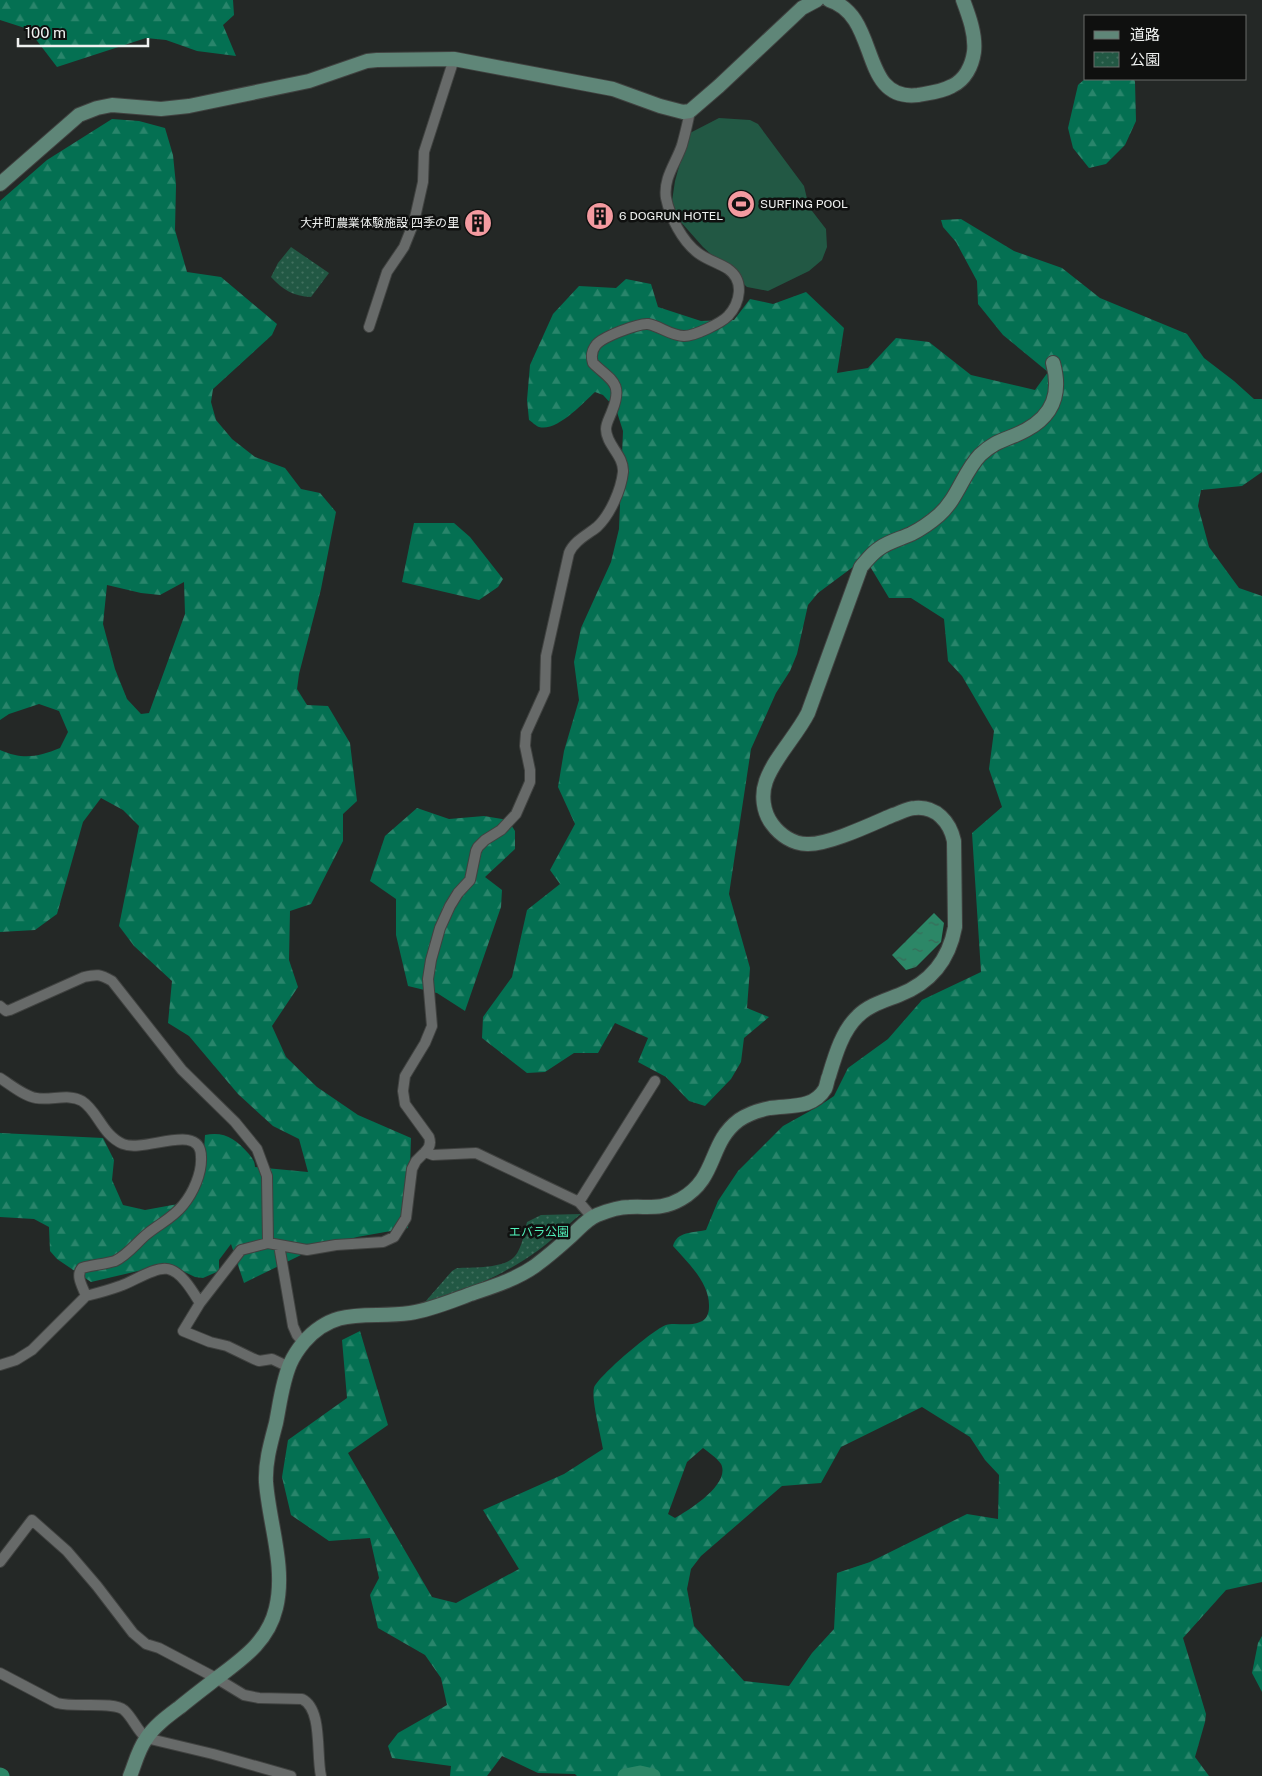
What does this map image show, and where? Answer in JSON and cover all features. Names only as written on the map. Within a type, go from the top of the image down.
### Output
[{"type":"street","points":[[0,184],[79,115],[97,108],[112,105],[155,108],[181,107],[309,81],[367,61],[454,59],[612,89],[660,106],[683,112],[690,111],[720,86],[802,8],[817,0]]},
{"type":"street","points":[[829,0],[845,8],[856,21],[865,38],[874,68],[884,83],[896,92],[909,96],[932,93],[952,86],[959,82],[968,69],[974,52],[963,0]]},
{"type":"street","points":[[369,327],[387,272],[404,246],[414,222],[423,182],[424,152],[454,59]]},
{"type":"street","points":[[289,1367],[272,1359],[254,1360],[227,1346],[210,1342],[182,1331],[200,1303],[241,1250],[268,1243],[307,1250],[336,1245],[383,1242],[394,1237],[406,1218],[412,1169],[416,1161],[429,1148],[429,1137],[404,1104],[403,1091],[405,1076],[426,1043],[432,1026],[428,974],[437,936],[450,906],[458,893],[470,880],[478,847],[507,825],[522,803],[531,776],[525,746],[526,733],[545,691],[546,656],[569,553],[577,542],[604,519],[621,483],[623,472],[622,460],[608,438],[606,431],[615,402],[616,390],[612,379],[593,363],[593,350],[604,339],[642,324],[650,324],[684,336],[696,334],[724,319],[738,301],[739,288],[735,276],[728,269],[704,257],[693,248],[684,238],[668,208],[666,193],[668,177],[682,146],[690,111]]},
{"type":"street","points":[[130,1776],[146,1738],[170,1714],[253,1650],[269,1629],[276,1608],[279,1576],[266,1485],[266,1468],[291,1360],[304,1342],[320,1327],[337,1319],[355,1315],[408,1314],[428,1310],[514,1278],[533,1267],[592,1217],[623,1207],[660,1208],[684,1198],[704,1179],[722,1138],[729,1130],[740,1120],[754,1112],[770,1108],[795,1107],[815,1099],[824,1089],[850,1024],[868,1007],[903,994],[923,983],[945,958],[953,939],[955,926],[954,841],[946,821],[934,812],[915,808],[825,842],[800,843],[783,835],[770,822],[764,805],[766,783],[770,773],[802,726],[808,713],[861,567],[873,553],[894,540],[911,534],[940,514],[957,492],[971,466],[980,455],[996,442],[1026,430],[1048,412],[1057,388],[1057,378],[1053,363]]},
{"type":"street","points":[[0,1006],[6,1011],[10,1010],[84,977],[101,975],[112,981],[182,1070],[235,1122],[257,1149],[267,1176],[268,1243]]},
{"type":"street","points":[[0,1078],[36,1098],[76,1099],[82,1101],[105,1130],[114,1139],[124,1144],[134,1147],[189,1138],[196,1142],[201,1151],[202,1162],[193,1188],[182,1206],[166,1221],[147,1234],[131,1250],[116,1260],[82,1268],[79,1271],[78,1276],[86,1296]]},
{"type":"street","points":[[579,1202],[655,1081]]},
{"type":"street","points":[[425,1152],[433,1155],[476,1153],[579,1202],[592,1217]]},
{"type":"street","points":[[279,1246],[293,1326],[297,1335],[304,1342]]},
{"type":"street","points":[[0,1364],[16,1360],[32,1350],[86,1296],[122,1286],[153,1271],[167,1268],[174,1272],[200,1303]]},
{"type":"street","points":[[0,1562],[32,1520],[78,1563],[133,1633],[146,1644],[158,1648],[216,1678],[244,1695],[259,1698],[302,1699],[308,1702],[312,1708],[316,1725],[321,1776]]},
{"type":"street","points":[[0,1673],[57,1703],[67,1706],[119,1707],[129,1715],[138,1731],[146,1738],[213,1754],[291,1776]]},
{"type":"green space","points":[[0,0],[233,0],[234,15],[223,25],[236,56],[197,51],[166,40],[146,38],[57,67],[28,29],[0,20]]},
{"type":"green space","points":[[1084,80],[1134,80],[1136,121],[1125,145],[1106,164],[1089,168],[1073,148],[1068,128],[1078,85]]},
{"type":"green space","name":"SURFING POOL","points":[[719,118],[750,120],[758,124],[804,186],[809,207],[826,229],[827,247],[822,260],[809,271],[768,291],[747,287],[703,247],[680,221],[672,201],[675,181],[688,134]]},
{"type":"green space","points":[[112,119],[139,121],[165,128],[173,155],[176,185],[175,230],[187,272],[221,277],[277,324],[272,335],[213,389],[211,402],[216,420],[232,439],[255,457],[285,468],[301,489],[320,493],[336,512],[321,589],[299,674],[297,689],[307,705],[328,706],[350,743],[357,801],[343,814],[343,841],[311,904],[290,911],[289,960],[298,987],[272,1026],[286,1057],[317,1087],[358,1115],[411,1138],[408,1228],[357,1237],[301,1255],[244,1283],[231,1244],[219,1260],[219,1271],[203,1278],[195,1277],[168,1264],[91,1282],[57,1259],[50,1251],[49,1227],[34,1219],[0,1217],[0,1133],[103,1138],[114,1160],[112,1180],[123,1205],[145,1210],[178,1204],[202,1178],[205,1135],[224,1135],[234,1140],[251,1156],[255,1167],[308,1172],[299,1139],[273,1126],[238,1094],[189,1036],[168,1023],[172,981],[134,946],[119,926],[139,826],[123,810],[101,798],[83,822],[57,914],[35,930],[0,932],[0,750],[23,756],[45,754],[60,748],[68,732],[59,711],[39,704],[9,714],[0,720],[0,201],[47,160]],"holes":[[[184,582],[185,614],[149,713],[141,714],[127,699],[115,669],[103,624],[107,585],[141,593],[160,595]]]},
{"type":"green space","points":[[961,219],[1014,251],[1062,268],[1100,298],[1187,334],[1204,358],[1254,399],[1262,399],[1262,472],[1242,486],[1201,490],[1198,506],[1209,547],[1239,588],[1262,596],[1262,1582],[1226,1590],[1183,1638],[1206,1714],[1195,1757],[1209,1776],[577,1776],[575,1774],[538,1773],[502,1756],[487,1776],[450,1776],[451,1766],[392,1758],[388,1746],[398,1733],[447,1705],[441,1678],[425,1655],[378,1628],[370,1595],[379,1578],[370,1538],[329,1541],[291,1515],[282,1477],[288,1440],[347,1398],[342,1340],[360,1331],[388,1425],[348,1453],[432,1597],[456,1603],[519,1569],[483,1510],[564,1474],[603,1449],[593,1393],[598,1382],[627,1354],[660,1328],[670,1324],[695,1323],[704,1320],[707,1316],[709,1307],[706,1290],[691,1266],[673,1246],[675,1241],[682,1235],[706,1230],[718,1201],[738,1171],[783,1126],[834,1096],[848,1068],[888,1039],[922,1000],[981,972],[972,833],[1002,807],[989,769],[994,731],[962,676],[948,661],[944,619],[911,598],[889,598],[865,558],[818,593],[808,605],[797,654],[790,671],[776,693],[751,749],[729,894],[750,968],[747,1008],[769,1017],[744,1038],[741,1062],[731,1079],[705,1106],[689,1101],[666,1077],[638,1062],[648,1038],[615,1023],[598,1053],[574,1053],[545,1072],[527,1073],[482,1038],[483,1017],[512,977],[527,910],[560,884],[550,870],[575,824],[558,787],[564,751],[579,700],[574,662],[581,628],[611,562],[619,529],[623,431],[616,409],[603,395],[595,392],[561,421],[554,425],[539,427],[529,420],[527,400],[530,365],[553,314],[579,286],[616,288],[626,279],[651,284],[658,307],[701,321],[734,320],[750,299],[773,304],[806,292],[844,328],[837,373],[868,368],[896,338],[929,342],[971,375],[1035,390],[1048,372],[1003,335],[978,304],[977,281],[956,242],[943,227],[941,220]],"holes":[[[922,1407],[970,1437],[985,1460],[999,1475],[998,1519],[967,1514],[870,1562],[837,1573],[834,1629],[812,1653],[789,1686],[744,1681],[694,1626],[687,1589],[691,1569],[701,1556],[782,1486],[821,1483],[841,1447]],[[703,1448],[721,1464],[720,1480],[715,1488],[698,1503],[675,1518],[668,1514],[687,1462]]]},
{"type":"green space","points":[[291,247],[329,273],[311,297],[289,292],[271,277],[278,263]]},
{"type":"green space","points":[[414,523],[454,523],[470,537],[503,579],[498,587],[479,600],[402,582]]},
{"type":"green space","points":[[417,808],[449,819],[484,816],[508,820],[515,831],[515,849],[485,877],[502,890],[501,907],[465,1011],[437,993],[408,986],[396,935],[396,899],[370,881],[385,836]]},
{"type":"green space","name":"エバラ公園","points":[[581,1214],[545,1245],[499,1274],[455,1293],[425,1302],[452,1271],[457,1268],[488,1267],[510,1260],[519,1249],[527,1222],[541,1215]]},
{"type":"green space","points":[[1262,1636],[1262,1692],[1252,1673],[1258,1643]]},
{"type":"water","points":[[934,913],[944,923],[941,942],[916,967],[906,970],[892,955]]},
{"type":"waterway","points":[[625,1776],[640,1773],[653,1776]]},
{"type":"place","name":"SURFING POOL","points":[[741,204]]},
{"type":"place","name":"6 DOGRUN HOTEL","points":[[600,216]]},
{"type":"place","name":"大井町農業体験施設 四季の里","points":[[478,223]]}]
